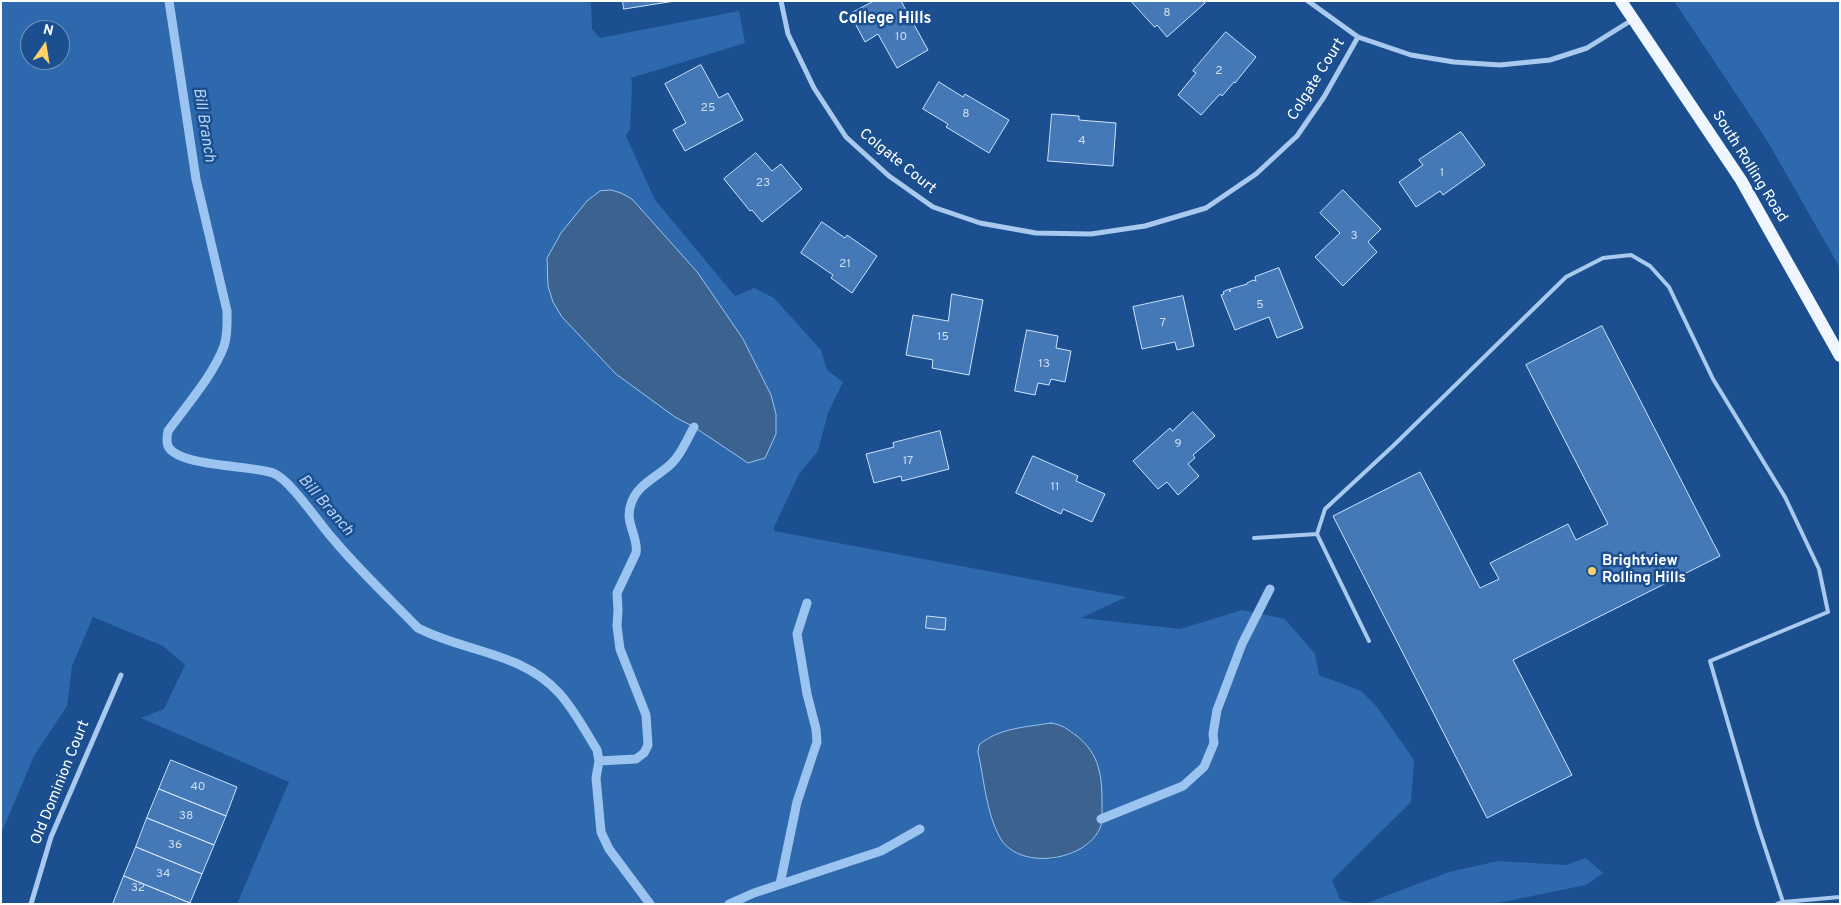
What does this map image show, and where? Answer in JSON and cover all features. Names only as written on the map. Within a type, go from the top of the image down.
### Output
[{"type":"main road","name":"South Rolling Road","points":[[1621,1],[1741,180],[1840,356]]},
{"type":"street","name":"Colgate Court","points":[[781,1],[788,34],[814,88],[846,137],[889,176],[933,207],[980,223],[1036,233],[1090,234],[1145,226],[1206,208],[1256,174],[1297,136],[1324,97],[1358,37]]},
{"type":"street","points":[[1308,1],[1358,37],[1411,54],[1454,62],[1500,65],[1550,60],[1587,48],[1633,19]]},
{"type":"street","name":"Old Dominion Court","points":[[31,904],[51,837],[121,675]]},
{"type":"lane","points":[[1369,642],[1317,534],[1325,509],[1393,446],[1566,277],[1604,258],[1631,255],[1650,266],[1669,287],[1713,379],[1785,497],[1819,569],[1828,612],[1710,661],[1782,902]]},
{"type":"lane","points":[[1254,538],[1317,534]]},
{"type":"lane","points":[[1777,904],[1840,897]]},
{"type":"shaded area","points":[[1,1],[591,1],[592,29],[600,38],[739,11],[745,43],[631,78],[630,129],[626,136],[655,200],[734,295],[736,296],[754,288],[774,298],[821,350],[827,370],[843,382],[828,413],[818,451],[799,474],[774,527],[774,531],[1126,597],[1081,618],[1180,629],[1242,610],[1285,619],[1315,654],[1319,675],[1361,691],[1377,707],[1414,760],[1411,802],[1332,880],[1340,900],[1361,904],[237,904],[289,782],[141,718],[164,709],[185,665],[163,646],[93,617],[72,666],[67,706],[34,756],[1,834]],"holes":[[[1051,723],[1101,819],[1095,836],[1083,847],[1051,860],[986,738],[1012,729]]]},
{"type":"shaded area","points":[[1674,1],[1840,1],[1840,268],[1768,142]]},
{"type":"shaded area","points":[[611,190],[632,199],[698,273],[743,339],[771,395],[776,414],[776,434],[765,458],[748,463],[694,427],[675,417],[616,374],[562,317],[553,302],[548,286],[547,258],[561,233],[587,201],[600,191]]},
{"type":"shaded area","points":[[1051,723],[1068,729],[1077,736],[1085,743],[1095,758],[1101,784],[1102,821],[1099,830],[1091,841],[1079,849],[1065,855],[1050,858],[1034,858],[1020,854],[1008,847],[999,836],[988,806],[978,752],[979,745],[995,735],[1013,729]]},
{"type":"shaded area","points":[[1586,858],[1603,873],[1586,885],[1493,904],[1365,904],[1449,872],[1498,861],[1565,865]]},
{"type":"building","points":[[623,1],[675,1],[624,9]]},
{"type":"building","points":[[874,1],[901,1],[928,50],[897,68],[878,34],[865,42],[850,14]]},
{"type":"building","points":[[1131,1],[1204,1],[1205,3],[1167,37]]},
{"type":"building","points":[[1226,32],[1256,57],[1235,83],[1222,96],[1220,94],[1201,115],[1178,95],[1196,73],[1193,71]]},
{"type":"building","points":[[701,65],[719,98],[728,93],[743,120],[685,151],[673,130],[686,123],[665,84]]},
{"type":"building","points":[[939,82],[963,97],[965,94],[1009,120],[989,153],[946,127],[948,124],[923,109]]},
{"type":"building","points":[[1052,114],[1079,116],[1079,120],[1116,123],[1113,166],[1048,161]]},
{"type":"building","points":[[1461,132],[1485,165],[1443,195],[1440,191],[1416,207],[1399,182],[1423,165],[1419,160]]},
{"type":"building","points":[[756,153],[772,171],[781,164],[802,189],[762,222],[752,210],[750,211],[724,179]]},
{"type":"building","points":[[1343,190],[1381,229],[1368,242],[1377,252],[1343,286],[1315,257],[1340,233],[1320,213]]},
{"type":"building","points":[[822,222],[845,238],[847,235],[877,256],[852,293],[831,278],[833,275],[801,253]]},
{"type":"building","points":[[1279,268],[1303,328],[1277,338],[1269,317],[1235,330],[1221,295],[1224,294],[1223,292],[1229,289],[1230,292],[1230,289],[1247,284],[1253,280],[1256,281],[1255,277]]},
{"type":"building","points":[[952,294],[983,300],[969,375],[932,368],[933,360],[906,355],[913,315],[948,321]]},
{"type":"building","points":[[1183,296],[1194,346],[1177,350],[1175,342],[1142,349],[1133,307]]},
{"type":"building","name":"Brightview Rolling Hills","points":[[1602,326],[1720,556],[1513,660],[1572,775],[1487,818],[1333,516],[1420,472],[1480,588],[1499,579],[1490,563],[1568,524],[1576,540],[1608,524],[1526,365]]},
{"type":"building","points":[[1027,330],[1058,336],[1056,348],[1071,351],[1065,382],[1051,379],[1049,385],[1038,383],[1035,395],[1015,391]]},
{"type":"building","points":[[1193,412],[1215,436],[1193,455],[1195,458],[1188,464],[1199,476],[1178,495],[1167,482],[1158,489],[1133,461],[1170,428],[1172,431]]},
{"type":"building","points":[[940,431],[949,469],[902,481],[901,476],[874,483],[866,454],[894,447],[893,443]]},
{"type":"building","points":[[1033,456],[1078,476],[1076,481],[1105,494],[1092,522],[1063,509],[1061,514],[1016,493]]},
{"type":"building","points":[[927,616],[946,618],[945,630],[926,628]]},
{"type":"building","points":[[171,760],[237,787],[226,816],[159,789]]},
{"type":"building","points":[[159,789],[226,816],[214,845],[147,818]]},
{"type":"building","points":[[147,818],[214,845],[202,874],[136,847]]},
{"type":"building","points":[[136,847],[202,874],[190,903],[124,876]]},
{"type":"building","points":[[124,876],[190,903],[190,904],[113,904]]},
{"type":"waterway","name":"Bill Branch","points":[[169,1],[196,179],[227,311],[227,333],[224,346],[214,368],[168,431],[168,446],[174,453],[200,462],[263,470],[280,477],[296,493],[354,563],[418,628],[528,669],[544,679],[559,693],[597,750],[599,761],[596,778],[601,832],[609,849],[650,904]]},
{"type":"waterway","points":[[599,761],[636,759],[644,753],[648,745],[646,715],[620,649],[617,626],[617,593],[636,553],[636,541],[629,517],[634,497],[643,486],[676,459],[694,427]]},
{"type":"waterway","points":[[1101,819],[1183,786],[1204,767],[1214,743],[1213,734],[1217,710],[1242,644],[1270,589]]},
{"type":"waterway","points":[[780,884],[797,802],[817,742],[797,634],[807,603]]},
{"type":"waterway","points":[[729,904],[754,893],[881,851],[920,829]]},
{"type":"place","name":"Brightview Rolling Hills","points":[[1592,571]]},
{"type":"district","name":"College Hills","points":[[885,20]]}]
